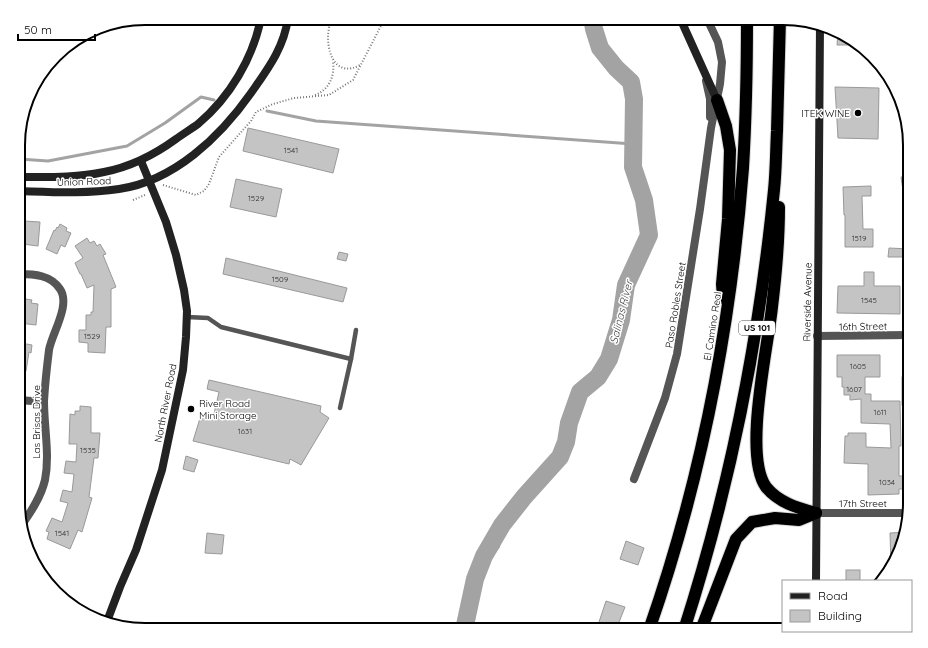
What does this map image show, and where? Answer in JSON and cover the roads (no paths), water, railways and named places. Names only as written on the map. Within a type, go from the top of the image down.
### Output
[{"type":"highway","name":"El Camino Real","points":[[651,623],[666,579],[696,473],[708,421],[725,325],[743,168],[746,117],[747,25]]},
{"type":"highway","name":"US 101","points":[[686,623],[710,546],[738,432],[757,324],[775,188],[780,25]]},
{"type":"highway","points":[[717,100],[726,126],[730,150],[728,219],[722,284],[725,325]]},
{"type":"highway","points":[[775,188],[779,207],[779,236],[772,308],[759,404],[756,447],[757,462],[760,475],[766,486],[775,495],[794,507],[816,514]]},
{"type":"highway","points":[[704,623],[736,539],[752,522],[775,518],[799,520],[816,514]]},
{"type":"main road","points":[[141,161],[170,144],[198,124],[216,106],[235,82],[248,57],[258,32],[259,25]]},
{"type":"main road","points":[[282,44],[286,25]]},
{"type":"main road","points":[[149,181],[162,176],[186,160],[214,137],[236,114],[272,64],[291,25]]},
{"type":"main road","name":"Paso Robles Street","points":[[683,25],[717,100]]},
{"type":"main road","name":"Riverside Avenue","points":[[816,580],[820,30]]},
{"type":"main road","name":"Union Road","points":[[25,177],[86,175],[105,172],[141,161]]},
{"type":"main road","name":"North River Road","points":[[108,618],[136,550],[162,470],[183,370],[187,317],[184,290],[176,255],[166,222],[141,161]]},
{"type":"main road","name":"Union Road","points":[[25,191],[96,192],[121,189],[149,181]]},
{"type":"street","name":"Paso Robles Street","points":[[634,479],[666,398],[678,354],[711,128],[720,84],[722,62],[718,42],[710,25]]},
{"type":"street","name":"Paso Robles Street","points":[[701,63],[710,99],[711,128]]},
{"type":"street","name":"Las Brisas Drive","points":[[25,274],[46,277],[60,289],[64,301],[63,309],[49,349],[44,402],[47,450],[44,481],[35,505],[26,519]]},
{"type":"street","name":"16th Street","points":[[817,336],[903,335]]},
{"type":"street","points":[[25,400],[44,402]]},
{"type":"street","name":"17th Street","points":[[816,514],[903,513]]},
{"type":"lane","points":[[187,317],[208,318],[221,327],[351,359]]},
{"type":"lane","points":[[340,408],[356,330]]},
{"type":"waterway","name":"Salinas River","points":[[466,623],[475,579],[484,556],[502,525],[524,497],[560,457],[566,442],[569,423],[580,392],[598,377],[609,359],[621,320],[626,285],[649,235],[644,200],[633,167],[634,99],[631,82],[616,68],[600,48],[593,25]]},
{"type":"waterway","points":[[25,159],[48,161],[127,146],[165,123],[201,97],[214,100]]},
{"type":"waterway","points":[[267,111],[316,121],[633,144]]},
{"type":"place","name":"ITEK WINE","points":[[858,113]]},
{"type":"place","name":"River Road Mini Storage","points":[[191,409]]}]
